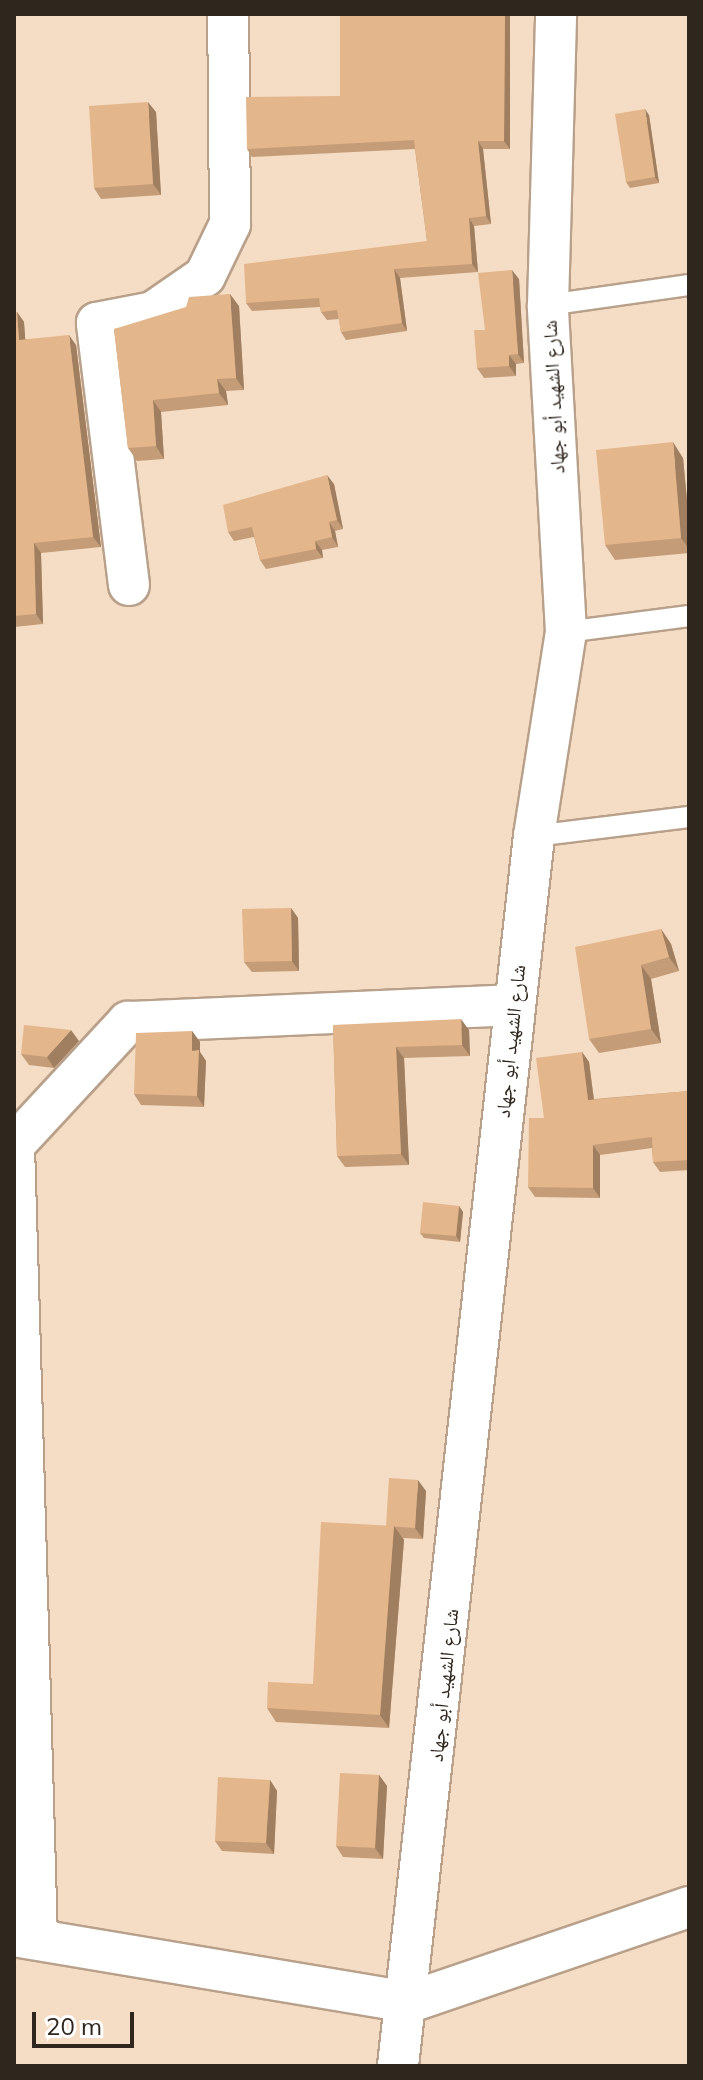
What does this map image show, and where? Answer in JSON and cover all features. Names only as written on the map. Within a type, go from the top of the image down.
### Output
[{"type":"street","points":[[129,585],[97,323],[153,312],[205,276],[230,224],[228,14]]},
{"type":"street","name":"شارع الشهيد أبو جهاد","points":[[398,2066],[410,2002],[514,1005],[534,836],[566,632],[548,305],[556,14]]},
{"type":"street","points":[[514,1005],[128,1022],[26,1115],[14,1145],[26,1938],[410,2002],[689,1907]]},
{"type":"lane","points":[[548,305],[689,285]]},
{"type":"lane","points":[[566,632],[689,616]]},
{"type":"lane","points":[[534,836],[689,817]]},
{"type":"building","points":[[340,14],[505,14],[504,141],[478,141],[486,216],[469,218],[472,264],[394,269],[402,323],[341,332],[337,310],[321,312],[319,298],[246,303],[244,264],[427,241],[414,140],[247,149],[246,97],[340,96]]},
{"type":"building","points":[[148,102],[153,184],[94,188],[89,106]]},
{"type":"building","points":[[645,109],[655,177],[626,182],[615,114]]},
{"type":"building","points":[[512,270],[518,354],[509,355],[509,366],[477,368],[474,330],[485,330],[478,273]]},
{"type":"building","points":[[230,294],[236,378],[217,379],[219,393],[153,400],[156,446],[128,448],[114,329],[186,307],[189,297]]},
{"type":"building","points":[[14,312],[17,312],[19,340],[69,335],[93,537],[34,543],[36,614],[14,616]]},
{"type":"building","points":[[673,442],[681,538],[605,545],[596,450]]},
{"type":"building","points":[[327,475],[337,520],[329,522],[332,537],[315,541],[316,549],[260,560],[252,527],[228,532],[223,505]]},
{"type":"building","points":[[291,908],[292,961],[244,962],[242,909]]},
{"type":"building","points":[[661,929],[669,957],[641,965],[651,1029],[589,1039],[575,947]]},
{"type":"building","points":[[461,1019],[462,1045],[396,1047],[401,1154],[337,1156],[333,1025]]},
{"type":"building","points":[[24,1025],[71,1030],[47,1057],[21,1054]]},
{"type":"building","points":[[192,1031],[192,1051],[199,1050],[197,1096],[134,1094],[136,1033]]},
{"type":"building","points":[[582,1052],[588,1100],[689,1091],[689,1160],[653,1162],[652,1137],[593,1145],[593,1188],[528,1187],[529,1118],[544,1118],[536,1058]]},
{"type":"building","points":[[423,1202],[459,1206],[456,1236],[420,1233]]},
{"type":"building","points":[[389,1478],[418,1480],[415,1528],[386,1526]]},
{"type":"building","points":[[321,1522],[394,1526],[380,1715],[267,1708],[268,1682],[313,1684]]},
{"type":"building","points":[[340,1773],[379,1775],[375,1848],[336,1846]]},
{"type":"building","points":[[218,1777],[270,1780],[266,1843],[215,1841]]}]
